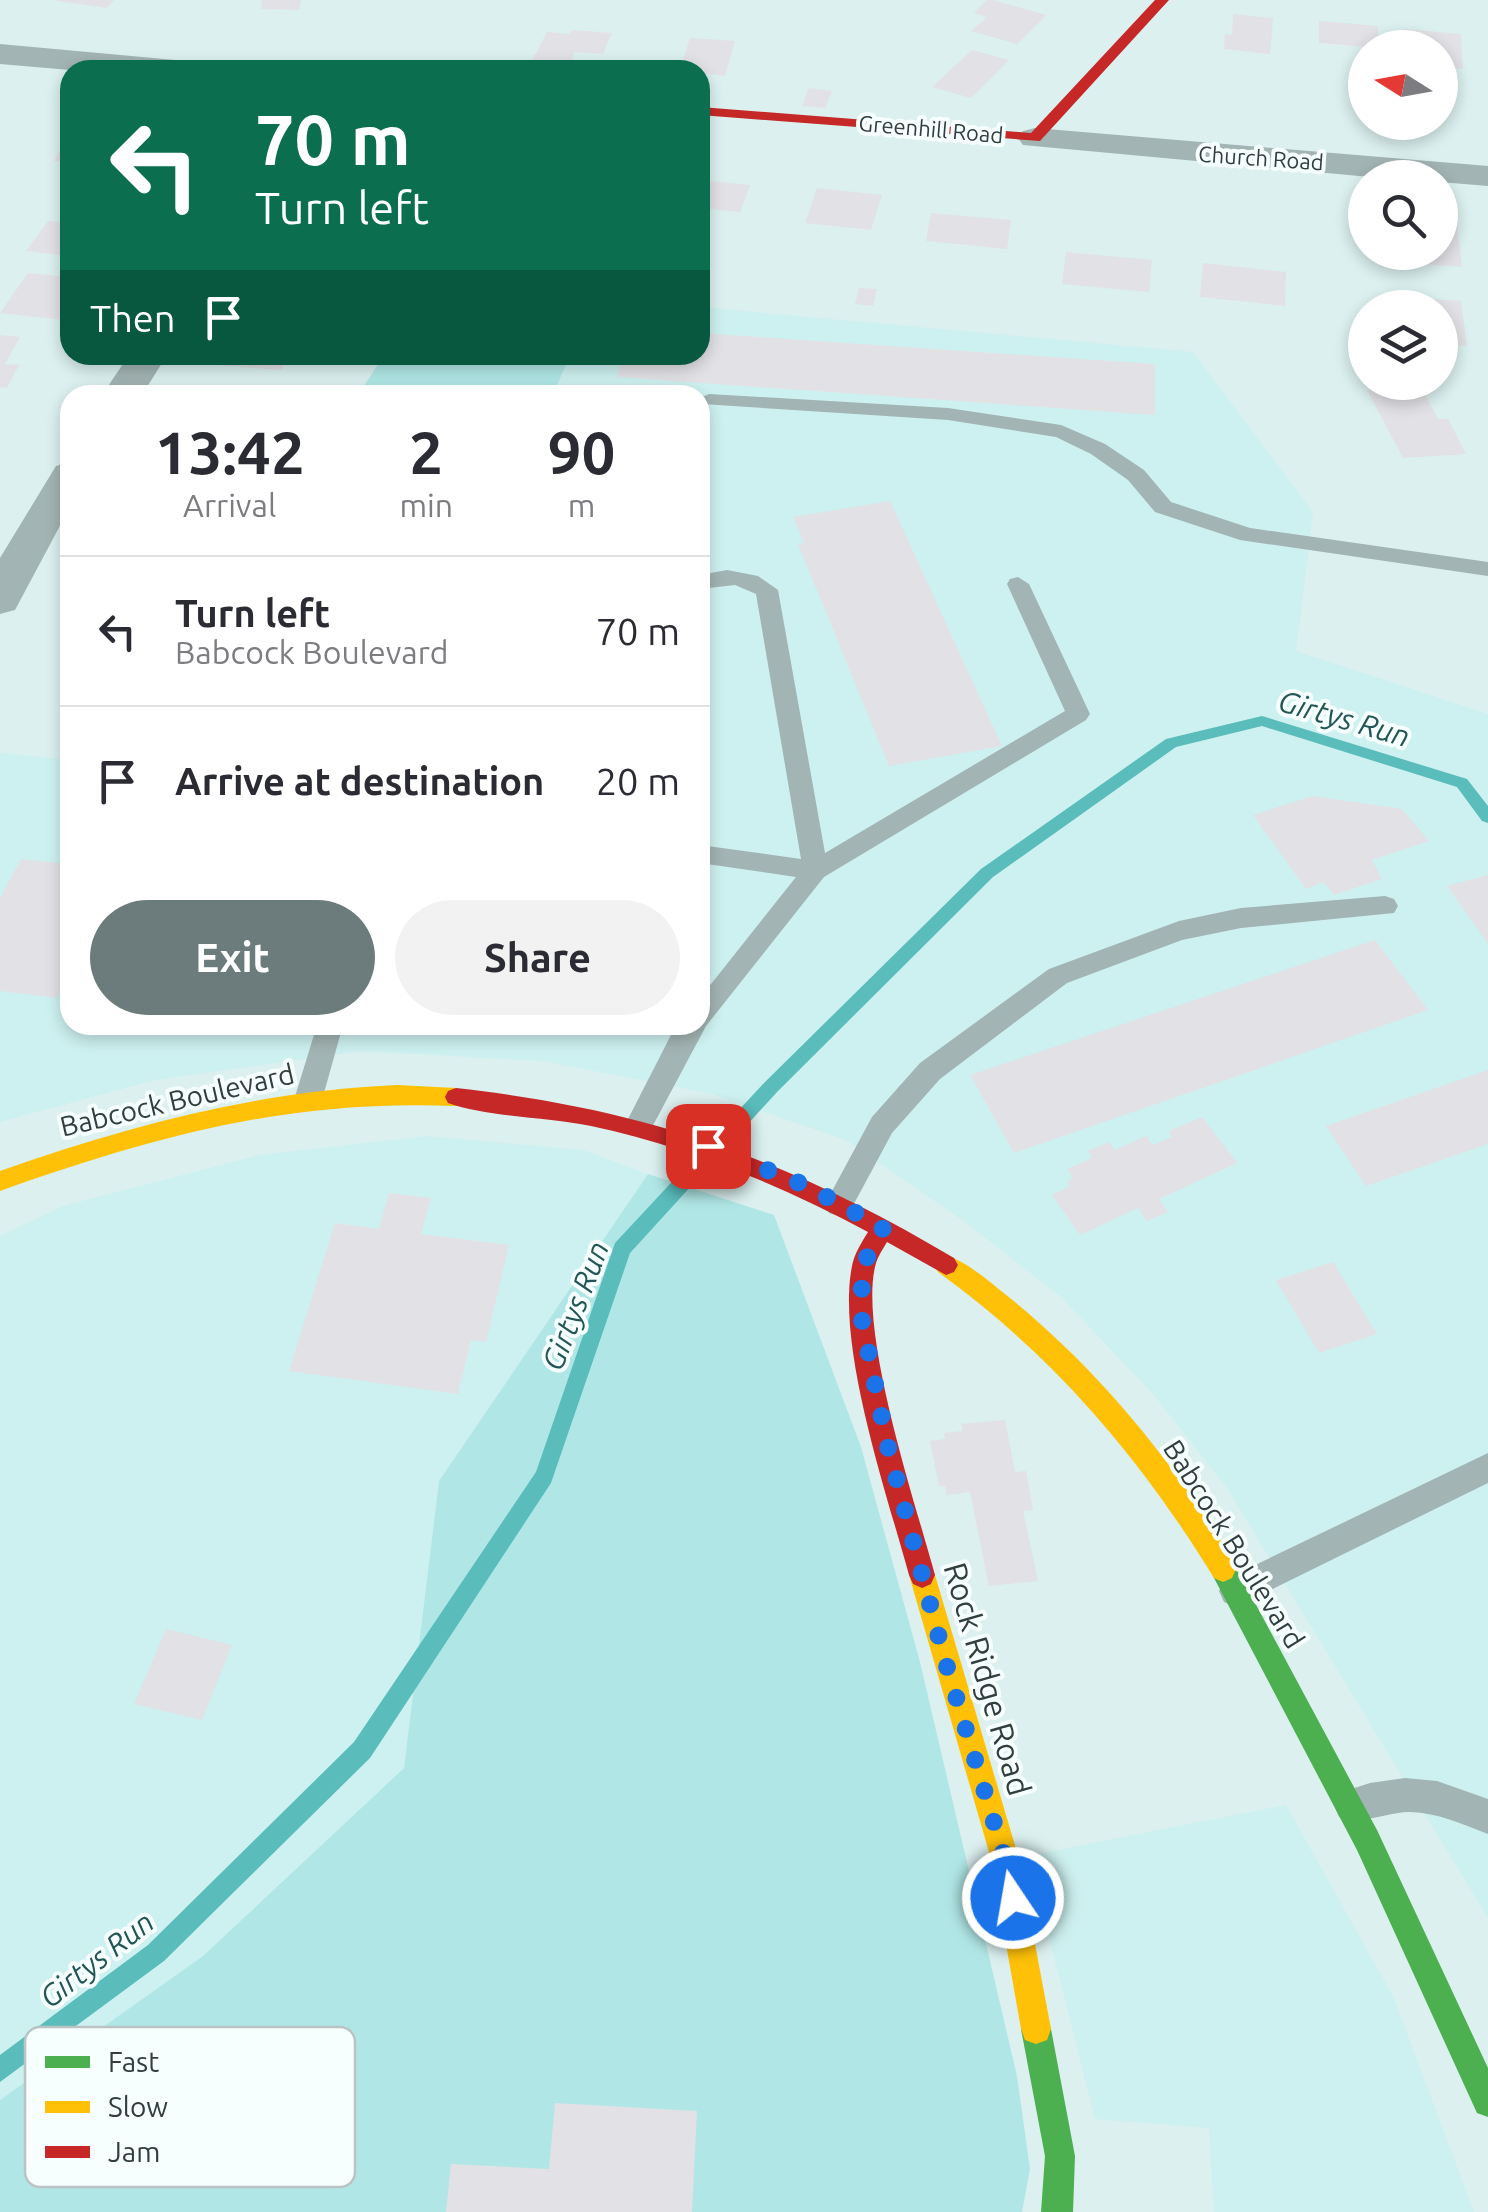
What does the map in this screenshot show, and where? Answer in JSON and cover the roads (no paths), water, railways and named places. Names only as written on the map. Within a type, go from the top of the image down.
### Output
[{"type":"main road","name":"Greenhill Road","points":[[710,112],[1035,138],[1162,0]]},
{"type":"main road","name":"Babcock Boulevard","points":[[0,1182],[55,1158],[168,1126],[308,1100],[405,1093],[504,1098],[676,1133],[807,1186],[974,1284],[1042,1344],[1164,1479],[1235,1591],[1351,1804],[1434,1976],[1488,2102]]},
{"type":"main road","name":"Rock Ridge Road","points":[[883,1228],[864,1263],[860,1310],[887,1443],[945,1660],[1005,1859],[1060,2156],[1057,2212]]},
{"type":"main road","points":[[1434,1976],[1474,2018]]},
{"type":"street","points":[[0,54],[66,60]]},
{"type":"street","name":"Church Road","points":[[1035,138],[1488,176]]},
{"type":"street","points":[[0,600],[38,524],[60,490]]},
{"type":"lane","points":[[710,400],[948,414],[1061,432],[1098,449],[1136,475],[1163,507],[1248,536],[1488,569]]},
{"type":"lane","points":[[710,579],[748,578],[767,590],[815,870]]},
{"type":"lane","points":[[710,1003],[815,870],[1078,714],[1018,584]]},
{"type":"lane","points":[[710,855],[815,870]]},
{"type":"lane","points":[[839,1204],[882,1126],[930,1071],[1058,976],[1179,931],[1241,918],[1385,906]]},
{"type":"lane","points":[[308,1100],[327,1035]]},
{"type":"lane","points":[[640,1123],[686,1035]]},
{"type":"lane","points":[[1235,1591],[1488,1467]]},
{"type":"lane","points":[[1351,1804],[1386,1794],[1452,1799],[1488,1817]]},
{"type":"waterway","name":"Girtys Run","points":[[57,2027],[156,1953],[362,1750],[544,1476],[622,1249],[771,1087],[987,873],[1171,743],[1262,721],[1462,783],[1488,817]]},
{"type":"waterway","name":"Girtys Run","points":[[0,2070],[25,2051]]}]
